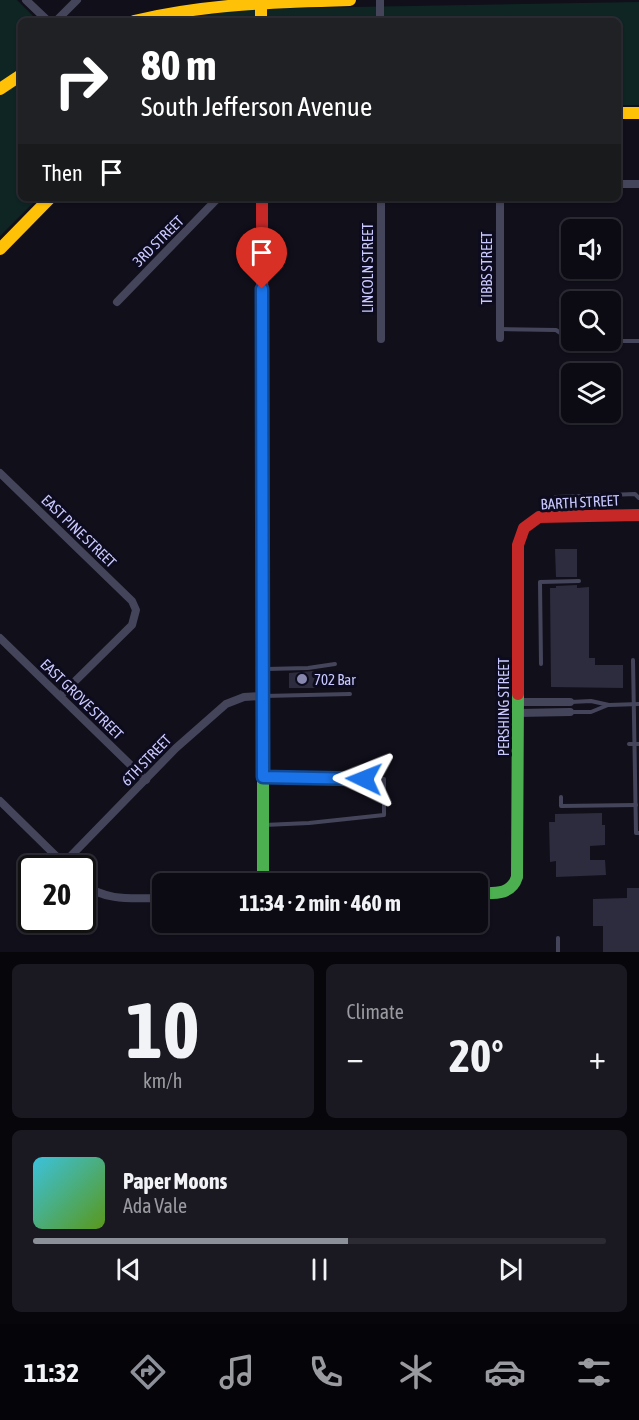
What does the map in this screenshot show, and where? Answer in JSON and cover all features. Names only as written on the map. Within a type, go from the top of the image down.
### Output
[{"type":"main road","points":[[147,18],[191,8],[261,1],[350,0]]},
{"type":"main road","points":[[261,1],[261,18]]},
{"type":"main road","points":[[0,89],[18,77]]},
{"type":"main road","points":[[621,113],[639,113]]},
{"type":"main road","points":[[0,249],[47,201]]},
{"type":"main road","points":[[262,201],[263,873]]},
{"type":"main road","name":"BARTH STREET","points":[[525,526],[532,520],[548,517],[639,515]]},
{"type":"main road","name":"PERSHING STREET","points":[[488,893],[509,891],[513,888],[517,877],[518,545],[525,526]]},
{"type":"street","points":[[26,0],[45,18]]},
{"type":"street","points":[[60,18],[77,0]]},
{"type":"street","points":[[380,0],[380,18]]},
{"type":"street","points":[[621,184],[639,184]]},
{"type":"street","name":"3RD STREET","points":[[117,302],[215,201]]},
{"type":"street","name":"LINCOLN STREET","points":[[381,201],[381,339]]},
{"type":"street","name":"TIBBS STREET","points":[[500,201],[500,333]]},
{"type":"street","name":"EAST PINE STREET","points":[[0,473],[132,602],[136,610],[132,625],[60,696]]},
{"type":"street","name":"EAST GROVE STREET","points":[[0,638],[146,780]]},
{"type":"street","name":"6TH STREET","points":[[74,855],[176,748],[226,704],[244,697],[263,696]]},
{"type":"street","points":[[518,708],[570,702]]},
{"type":"street","points":[[518,708],[570,712]]},
{"type":"street","points":[[0,801],[55,855]]},
{"type":"street","points":[[96,893],[111,897],[152,898]]},
{"type":"lane","points":[[500,333],[556,330],[572,340],[639,341]]},
{"type":"lane","points":[[548,517],[549,502],[556,497],[635,494],[639,498]]},
{"type":"lane","points":[[594,496],[595,516]]},
{"type":"lane","points":[[541,664],[540,582],[579,581]]},
{"type":"lane","points":[[633,660],[637,704],[636,833],[639,833]]},
{"type":"lane","points":[[263,669],[297,669],[335,664]]},
{"type":"lane","points":[[263,696],[350,694]]},
{"type":"lane","points":[[570,702],[591,701],[609,705],[637,704]]},
{"type":"lane","points":[[570,712],[591,712],[609,705]]},
{"type":"lane","points":[[629,744],[637,744]]},
{"type":"lane","points":[[263,777],[384,780],[384,815],[263,825]]},
{"type":"lane","points":[[561,797],[561,806],[636,805]]},
{"type":"lane","points":[[558,938],[558,952]]},
{"type":"green space","points":[[0,0],[17,0],[35,18],[18,18],[18,201],[35,201],[0,236]]},
{"type":"green space","points":[[639,2],[639,105],[621,105],[621,18],[185,18],[245,9]]},
{"type":"building","points":[[555,549],[577,549],[577,577],[556,577]]},
{"type":"building","points":[[577,585],[577,588],[589,587],[589,658],[595,658],[595,665],[623,665],[623,688],[551,687],[550,588]]},
{"type":"building","name":"702 Bar","points":[[316,671],[316,688],[289,688],[289,673]]},
{"type":"building","points":[[602,813],[602,825],[605,825],[605,845],[590,846],[590,860],[605,860],[606,875],[556,877],[556,861],[550,862],[549,822],[555,822],[555,814]]},
{"type":"building","points":[[627,888],[639,888],[639,952],[603,952],[603,926],[593,926],[593,899],[627,898]]},
{"type":"traffic: fast","points":[[263,691],[263,873]]},
{"type":"traffic: fast","points":[[488,893],[501,892],[510,888],[517,877],[518,694]]},
{"type":"traffic: slow","points":[[261,0],[261,18]]},
{"type":"traffic: slow","points":[[148,18],[214,7],[350,0]]},
{"type":"traffic: slow","points":[[0,89],[18,77]]},
{"type":"traffic: slow","points":[[621,113],[639,113]]},
{"type":"traffic: slow","points":[[0,249],[47,201]]},
{"type":"traffic: jam","points":[[262,201],[263,691]]},
{"type":"traffic: jam","points":[[518,694],[518,545],[524,528],[539,517],[639,515]]},
{"type":"place","name":"702 Bar","points":[[302,679]]},
{"type":"route","points":[[262,289],[263,777],[364,779]]}]
